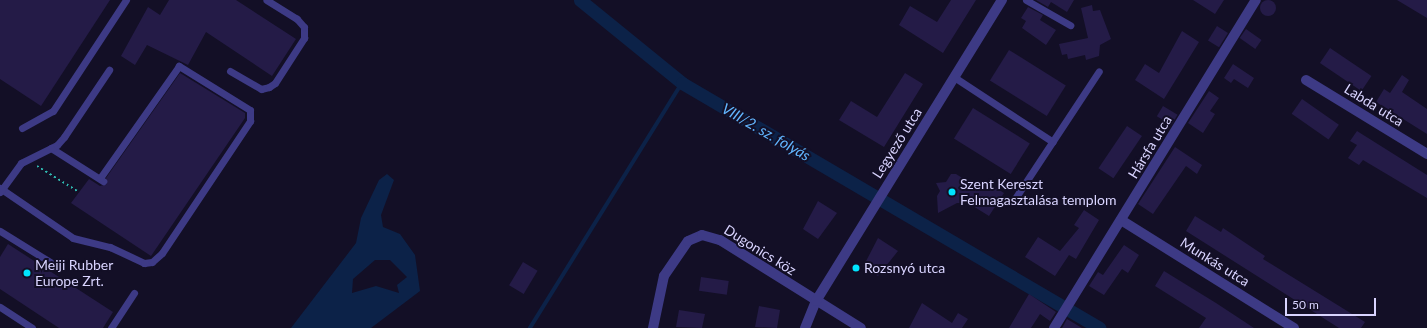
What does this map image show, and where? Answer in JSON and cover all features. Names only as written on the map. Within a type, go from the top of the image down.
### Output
[{"type":"street","name":"Legyező utca","points":[[805,328],[816,301],[1002,0]]},
{"type":"street","name":"Hársfa utca","points":[[1054,328],[1256,0]]},
{"type":"street","name":"Labda utca","points":[[1306,80],[1427,154]]},
{"type":"street","name":"Munkás utca","points":[[1121,220],[1294,328]]},
{"type":"street","name":"Dugonics köz","points":[[653,328],[664,276],[688,241],[702,235],[720,240],[816,301]]},
{"type":"street","points":[[816,301],[861,328]]},
{"type":"lane","points":[[22,128],[53,111],[126,0]]},
{"type":"lane","points":[[230,71],[261,90],[268,87],[275,83],[304,38],[304,27],[297,19],[267,0]]},
{"type":"lane","points":[[1026,0],[1070,25]]},
{"type":"lane","points":[[51,148],[102,180],[179,66],[250,110],[250,120],[162,253],[152,262],[144,263],[110,247],[73,238],[1,190],[26,159],[51,148],[64,137],[109,70]]},
{"type":"lane","points":[[1014,200],[1099,71]]},
{"type":"lane","points":[[954,77],[1053,142]]},
{"type":"lane","points":[[0,231],[50,262]]},
{"type":"lane","points":[[112,328],[134,293]]},
{"type":"lane","points":[[0,307],[32,328]]},
{"type":"path","points":[[26,159],[79,192]]},
{"type":"water","points":[[387,174],[394,180],[381,215],[383,227],[400,234],[415,255],[420,291],[371,328],[291,328],[356,243],[361,218],[379,180]],"holes":[[[375,260],[390,260],[407,277],[397,285],[399,293],[376,286],[352,293],[353,279]]]},
{"type":"building","points":[[0,0],[110,0],[41,106],[0,79]]},
{"type":"building","points":[[169,0],[236,0],[296,39],[272,76],[206,32],[188,65],[147,45],[135,65],[121,56],[148,7],[160,15]]},
{"type":"building","points":[[951,0],[976,0],[943,53],[899,25],[910,6],[937,22]]},
{"type":"building","points":[[1036,0],[1074,0],[1067,12],[1051,2],[1048,7]]},
{"type":"building","points":[[1193,0],[1224,0],[1215,14]]},
{"type":"building","points":[[1268,0],[1274,2],[1276,8],[1274,14],[1268,16],[1262,14],[1260,8],[1262,2]]},
{"type":"building","points":[[1397,0],[1427,0],[1427,18]]},
{"type":"building","points":[[1092,5],[1093,11],[1100,10],[1111,39],[1100,45],[1099,56],[1086,60],[1085,55],[1068,59],[1067,54],[1062,55],[1059,44],[1088,38],[1081,8]]},
{"type":"building","points":[[1028,7],[1043,15],[1040,20],[1056,30],[1046,45],[1022,28],[1026,21],[1021,18]]},
{"type":"building","points":[[1217,26],[1228,33],[1219,47],[1208,40]]},
{"type":"building","points":[[1246,29],[1262,40],[1255,49],[1240,38]]},
{"type":"building","points":[[1182,31],[1199,42],[1164,99],[1135,80],[1145,64],[1159,73]]},
{"type":"building","points":[[1330,48],[1371,76],[1361,91],[1320,63]]},
{"type":"building","points":[[1009,50],[1066,86],[1047,116],[990,81]]},
{"type":"building","points":[[1233,64],[1254,78],[1248,88],[1234,79],[1231,83],[1224,78]]},
{"type":"building","points":[[180,73],[245,113],[245,118],[151,256],[71,203],[89,179],[100,186],[107,184],[106,178]]},
{"type":"building","points":[[905,73],[923,84],[884,147],[839,120],[851,101],[877,117]]},
{"type":"building","points":[[1402,75],[1409,80],[1402,92],[1427,109],[1427,134],[1376,102],[1384,89],[1390,93]]},
{"type":"building","points":[[1209,91],[1219,98],[1210,111],[1215,114],[1203,133],[1188,123]]},
{"type":"building","points":[[1302,99],[1339,125],[1329,140],[1292,114]]},
{"type":"building","points":[[1163,106],[1178,115],[1171,125],[1157,116]]},
{"type":"building","points":[[973,108],[1030,144],[1011,174],[954,139]]},
{"type":"building","points":[[1127,126],[1142,136],[1113,178],[1098,168]]},
{"type":"building","points":[[1357,131],[1427,175],[1427,198],[1363,160],[1359,165],[1348,158],[1357,145],[1350,141]]},
{"type":"building","points":[[1175,147],[1202,165],[1197,174],[1186,166],[1153,214],[1138,204]]},
{"type":"building","points":[[951,174],[956,174],[980,189],[990,184],[1004,193],[989,216],[968,203],[957,203],[938,213],[937,196],[940,191],[936,183],[946,182]]},
{"type":"building","points":[[818,201],[837,213],[818,239],[803,229]]},
{"type":"building","points":[[1084,210],[1099,220],[1076,259],[1069,255],[1055,276],[1025,257],[1038,237],[1060,251],[1079,228],[1074,225]]},
{"type":"building","points":[[1195,216],[1221,232],[1223,228],[1265,256],[1263,259],[1365,322],[1361,328],[1339,328],[1186,231]]},
{"type":"building","points":[[878,238],[898,251],[878,276],[863,267]]},
{"type":"building","name":"Meiji Rubber Europe Zrt.","points":[[8,244],[113,312],[103,328],[59,328],[0,289],[0,257]]},
{"type":"building","points":[[1124,245],[1139,255],[1128,273],[1122,269],[1104,295],[1089,286],[1098,272],[1103,275]]},
{"type":"building","points":[[523,262],[538,271],[524,294],[509,285]]},
{"type":"building","points":[[1164,271],[1254,328],[1199,328],[1206,318],[1155,286]]},
{"type":"building","points":[[701,277],[729,281],[727,295],[699,291]]},
{"type":"building","points":[[1029,294],[1056,312],[1050,321],[1040,314],[1031,328],[1009,328]]},
{"type":"building","points":[[922,303],[952,323],[958,313],[968,319],[962,328],[909,328]]},
{"type":"building","points":[[759,306],[780,310],[777,328],[755,327]]},
{"type":"building","points":[[679,310],[705,314],[702,328],[676,327]]},
{"type":"building","points":[[1067,319],[1082,328],[1062,328]]},
{"type":"waterway","name":"VIII/2. sz. folyás","points":[[580,0],[682,83],[1099,328]]},
{"type":"waterway","name":"VIII/2. sz. folyás","points":[[530,328],[682,83]]},
{"type":"place","name":"Szent Kereszt Felmagasztalása templom","points":[[952,192]]},
{"type":"place","name":"Rozsnyó utca","points":[[856,268]]},
{"type":"place","name":"Meiji Rubber Europe Zrt.","points":[[27,273]]}]
